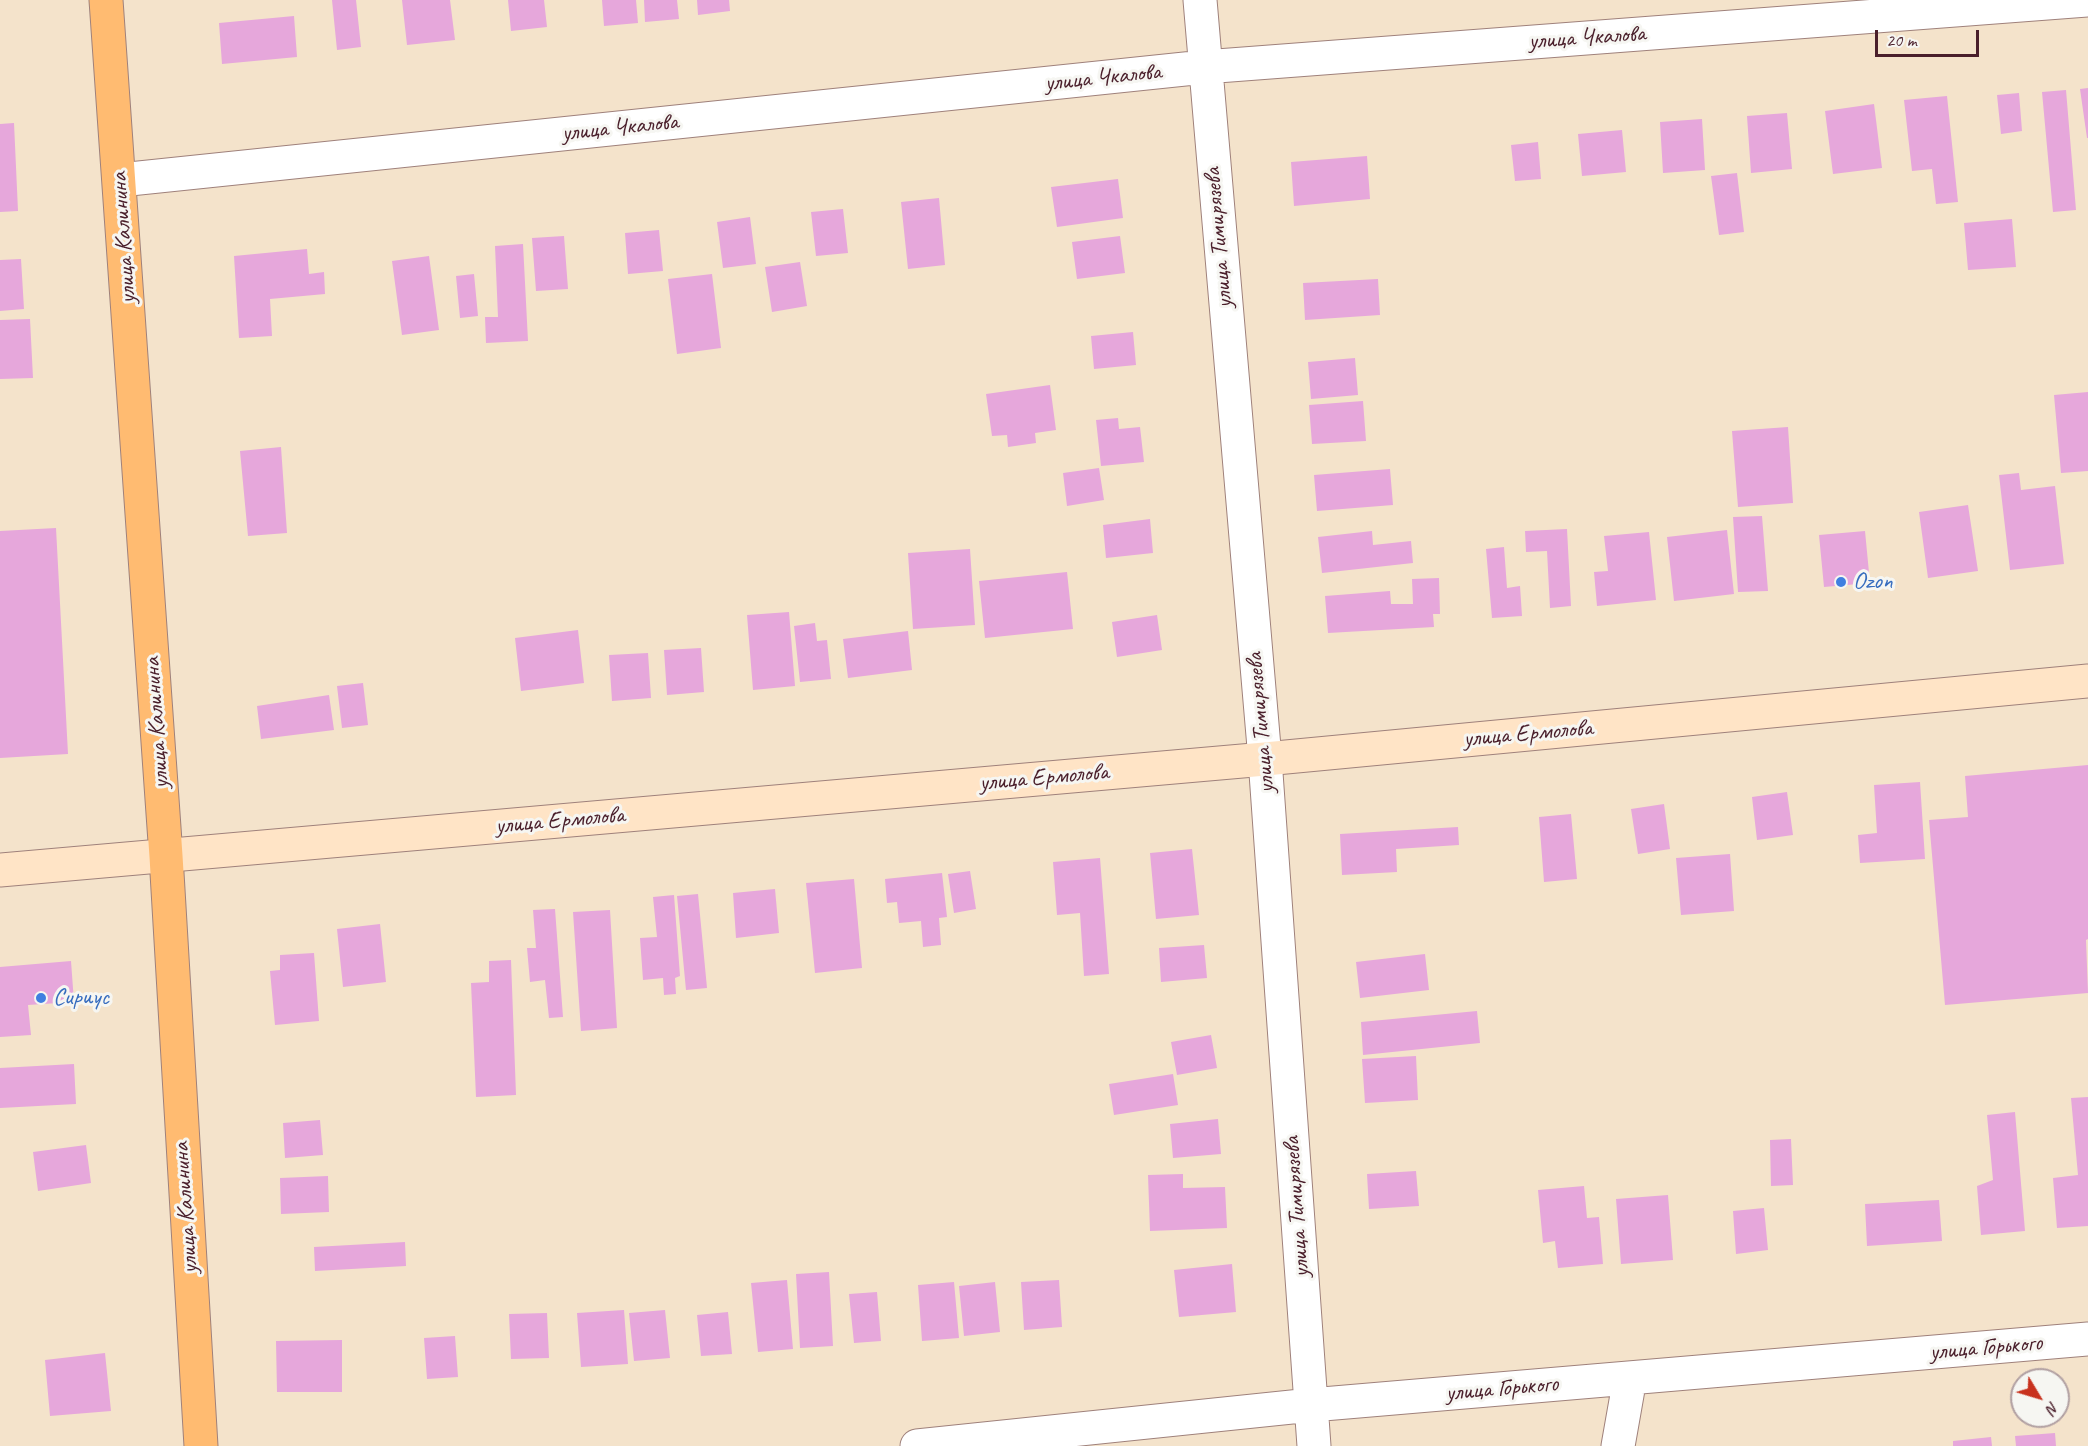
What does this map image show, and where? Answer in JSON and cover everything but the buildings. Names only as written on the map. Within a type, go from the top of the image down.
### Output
[{"type":"main road","name":"улица Калинина","points":[[106,0],[166,856],[201,1446]]},
{"type":"street","name":"улица Тимирязева","points":[[1200,0],[1265,759],[1314,1446]]},
{"type":"street","name":"улица Чкалова","points":[[120,180],[1204,67],[2088,0]]},
{"type":"street","name":"улица Ермолова","points":[[0,870],[1265,759],[2088,681]]},
{"type":"street","name":"улица Горького","points":[[917,1446],[1311,1405],[2088,1339]]},
{"type":"street","points":[[1618,1446],[1630,1378]]},
{"type":"place","name":"Ozon","points":[[1841,582]]},
{"type":"place","name":"Сириус","points":[[41,998]]}]
